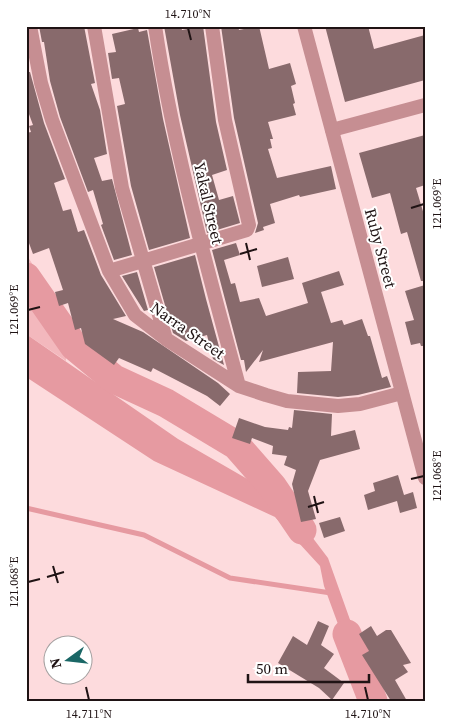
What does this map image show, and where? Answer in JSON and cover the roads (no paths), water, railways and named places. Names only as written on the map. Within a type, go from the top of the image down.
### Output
[{"type":"street","name":"Narra Street","points":[[30,26],[41,83],[52,120],[109,271],[135,314],[166,339],[239,386],[287,401],[338,406],[360,404],[402,393]]},
{"type":"street","points":[[94,26],[118,167],[166,339]]},
{"type":"street","name":"Yakal Street","points":[[154,26],[168,102],[200,244],[239,386]]},
{"type":"street","points":[[109,271],[247,230],[249,225],[225,120],[212,26]]},
{"type":"street","name":"Ruby Street","points":[[304,26],[425,478]]},
{"type":"street","points":[[332,130],[425,105]]},
{"type":"waterway","points":[[26,277],[74,346],[114,379],[166,403],[236,445],[272,486],[302,530]]},
{"type":"waterway","points":[[26,508],[144,535],[230,578],[331,593]]},
{"type":"waterway","points":[[347,634],[373,701]]}]
